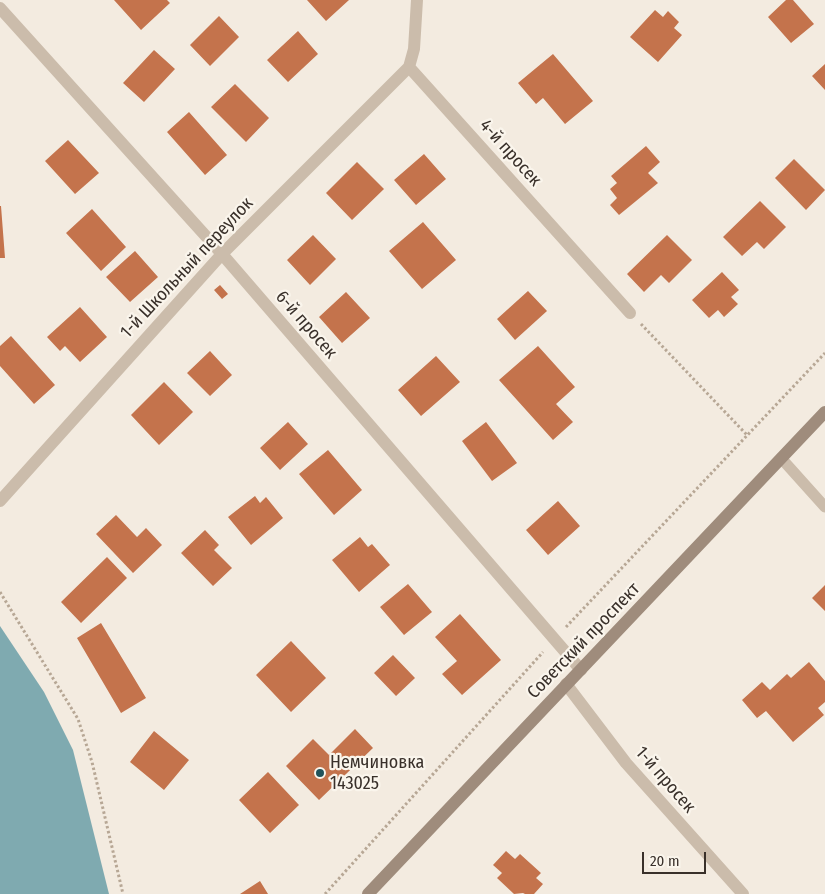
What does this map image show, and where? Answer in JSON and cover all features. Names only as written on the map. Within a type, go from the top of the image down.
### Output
[{"type":"street","points":[[409,67],[414,49],[417,0]]},
{"type":"street","name":"6-й просек","points":[[0,8],[222,254],[581,670]]},
{"type":"street","name":"1-й Школьный переулок","points":[[0,501],[222,254],[409,67]]},
{"type":"street","name":"4-й просек","points":[[409,67],[630,313]]},
{"type":"street","name":"Советский проспект","points":[[368,894],[825,412]]},
{"type":"street","name":"1-й просек","points":[[566,684],[626,763],[743,894]]},
{"type":"lane","points":[[781,458],[825,506]]},
{"type":"path","points":[[630,313],[748,435]]},
{"type":"path","points":[[324,894],[555,639],[825,354]]},
{"type":"path","points":[[0,592],[78,719],[92,762],[123,894]]},
{"type":"water","points":[[0,626],[44,692],[73,750],[109,894],[0,894]]},
{"type":"building","points":[[114,0],[167,0],[170,3],[141,30]]},
{"type":"building","points":[[307,0],[349,0],[326,21]]},
{"type":"building","points":[[786,0],[793,0],[814,24],[791,43],[768,17]]},
{"type":"building","points":[[655,10],[663,17],[668,11],[679,22],[674,28],[682,35],[658,62],[630,37]]},
{"type":"building","points":[[219,16],[239,37],[210,66],[190,45]]},
{"type":"building","points":[[298,31],[318,54],[288,82],[267,60]]},
{"type":"building","points":[[154,50],[175,69],[144,102],[123,83]]},
{"type":"building","points":[[553,54],[593,101],[565,124],[543,98],[536,104],[518,83]]},
{"type":"building","points":[[825,64],[825,90],[812,76]]},
{"type":"building","points":[[235,84],[269,118],[246,142],[211,107]]},
{"type":"building","points":[[189,112],[227,155],[205,175],[167,132]]},
{"type":"building","points":[[68,140],[99,173],[75,194],[45,161]]},
{"type":"building","points":[[646,146],[660,162],[648,173],[658,183],[619,215],[610,205],[617,198],[610,189],[617,183],[611,176]]},
{"type":"building","points":[[424,154],[446,179],[416,205],[394,180]]},
{"type":"building","points":[[794,159],[825,190],[806,210],[775,178]]},
{"type":"building","points":[[357,162],[384,189],[352,220],[326,193]]},
{"type":"building","points":[[760,201],[786,227],[764,249],[757,242],[742,256],[723,237]]},
{"type":"building","points":[[1,206],[5,258],[0,258]]},
{"type":"building","points":[[92,209],[126,247],[101,271],[66,233]]},
{"type":"building","points":[[423,222],[456,260],[422,289],[389,251]]},
{"type":"building","points":[[313,235],[336,259],[310,285],[287,260]]},
{"type":"building","points":[[667,235],[692,260],[669,283],[661,275],[644,292],[627,274]]},
{"type":"building","points":[[135,251],[158,277],[130,302],[106,277]]},
{"type":"building","points":[[722,272],[739,290],[731,297],[738,304],[724,317],[718,310],[709,318],[692,300]]},
{"type":"building","points":[[220,285],[228,294],[222,299],[214,290]]},
{"type":"building","points":[[528,291],[547,311],[515,340],[497,319]]},
{"type":"building","points":[[346,292],[370,318],[342,343],[319,317]]},
{"type":"building","points":[[80,307],[107,337],[80,362],[65,346],[60,351],[47,337]]},
{"type":"building","points":[[11,336],[55,385],[34,404],[0,366],[0,346]]},
{"type":"building","points":[[538,346],[575,387],[556,404],[573,422],[553,440],[499,380]]},
{"type":"building","points":[[210,351],[232,375],[210,396],[187,373]]},
{"type":"building","points":[[436,356],[460,382],[421,416],[398,390]]},
{"type":"building","points":[[164,382],[193,412],[159,445],[131,415]]},
{"type":"building","points":[[288,422],[308,444],[280,470],[260,448]]},
{"type":"building","points":[[486,422],[517,463],[492,481],[462,441]]},
{"type":"building","points":[[328,450],[362,490],[334,515],[299,474]]},
{"type":"building","points":[[255,496],[260,503],[266,497],[283,518],[251,545],[228,517]]},
{"type":"building","points":[[558,501],[580,526],[548,555],[526,530]]},
{"type":"building","points":[[116,515],[137,537],[146,528],[162,545],[133,573],[96,534]]},
{"type":"building","points":[[205,530],[219,545],[214,550],[232,568],[213,586],[181,553]]},
{"type":"building","points":[[360,537],[368,547],[372,544],[390,565],[359,592],[332,560]]},
{"type":"building","points":[[107,557],[127,578],[81,623],[61,602]]},
{"type":"building","points":[[408,584],[432,612],[404,635],[380,607]]},
{"type":"building","points":[[825,585],[825,611],[812,598]]},
{"type":"building","points":[[460,614],[501,660],[462,695],[442,674],[457,661],[435,637]]},
{"type":"building","points":[[101,623],[146,698],[121,713],[77,638]]},
{"type":"building","points":[[291,641],[326,678],[291,712],[256,675]]},
{"type":"building","points":[[393,655],[415,678],[396,696],[374,673]]},
{"type":"building","points":[[809,662],[825,681],[825,702],[818,708],[824,715],[793,742],[766,711],[757,718],[742,700],[762,682],[770,690],[787,674],[791,678]]},
{"type":"building","points":[[355,729],[373,748],[319,800],[286,766],[313,739],[329,755]]},
{"type":"building","points":[[154,731],[189,760],[164,790],[130,762]]},
{"type":"building","points":[[268,772],[299,805],[270,833],[239,800]]},
{"type":"building","points":[[506,851],[515,859],[520,854],[541,873],[536,878],[543,884],[534,894],[514,894],[497,878],[502,873],[493,865]]},
{"type":"building","points":[[260,881],[268,894],[240,894]]},
{"type":"place","name":"Немчиновка 143025","points":[[320,773]]}]
